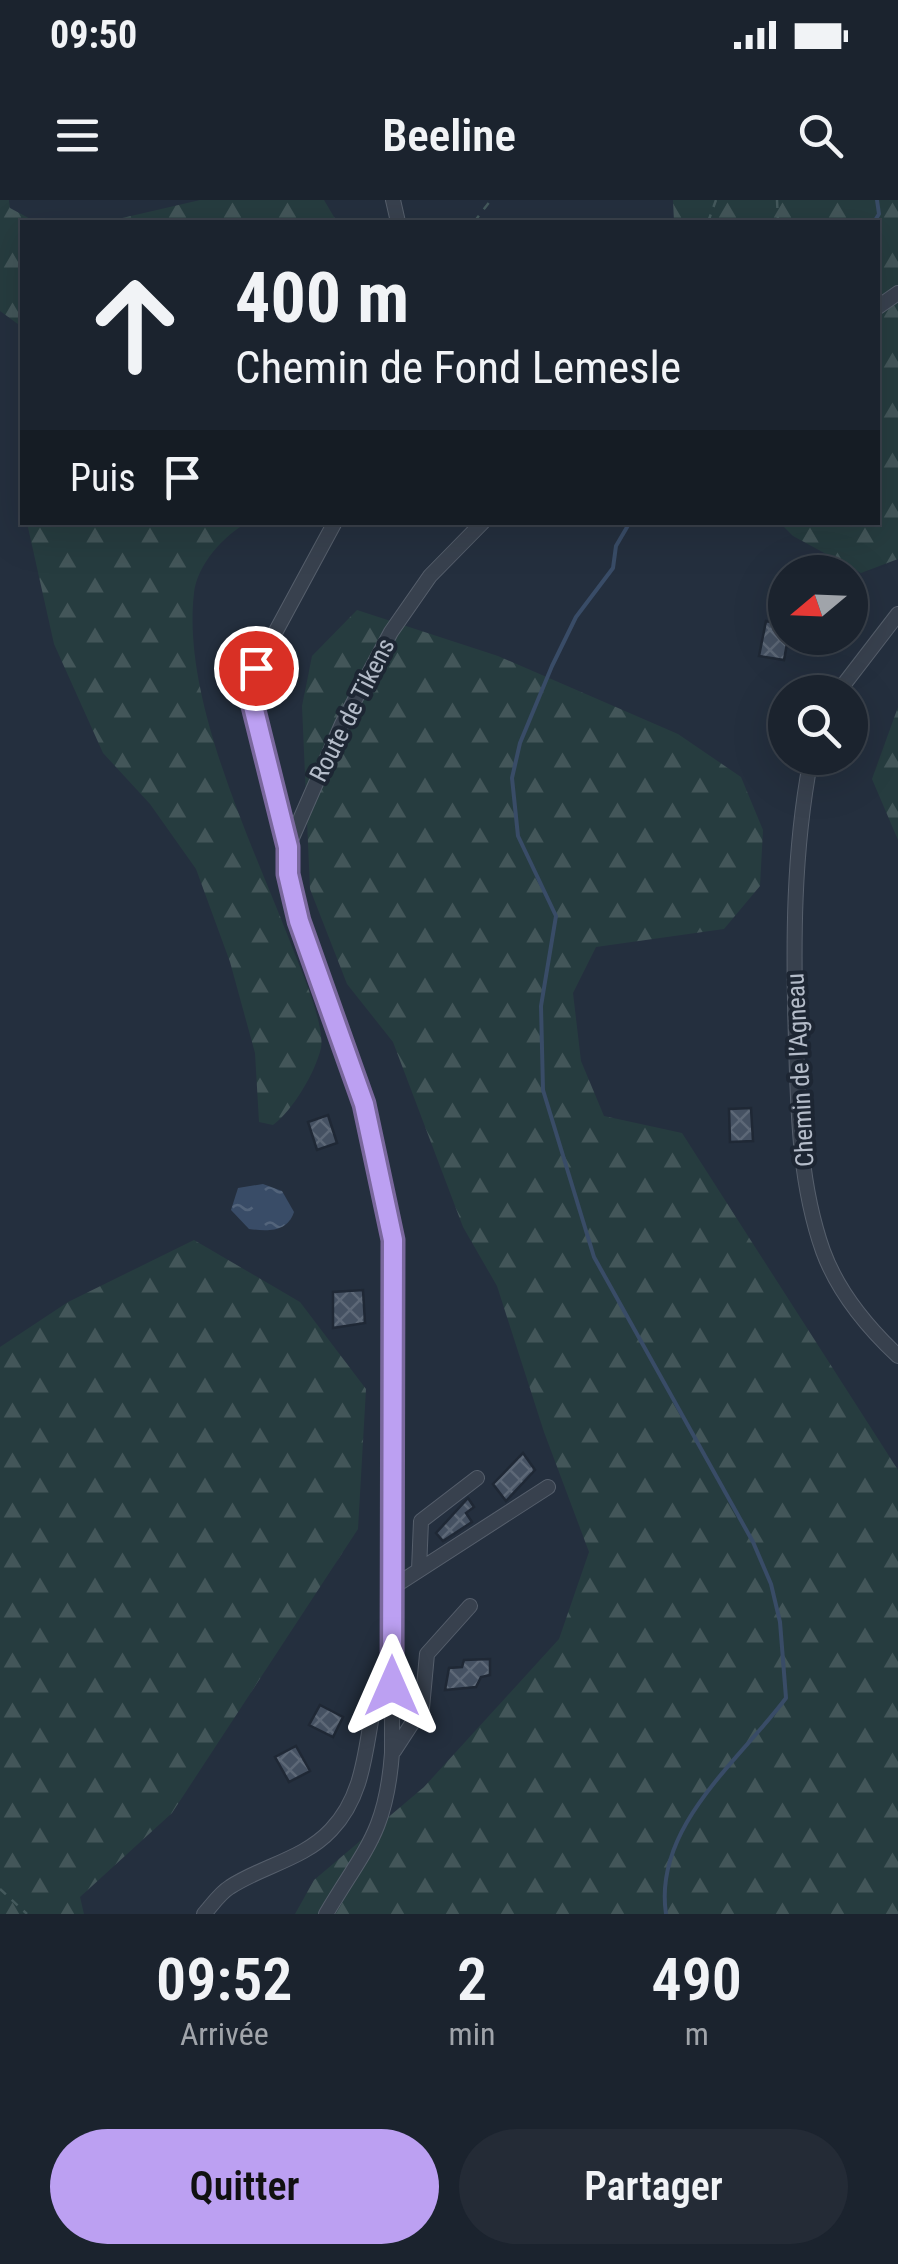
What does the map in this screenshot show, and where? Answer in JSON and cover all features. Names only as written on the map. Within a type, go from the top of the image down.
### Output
[{"type":"street","points":[[288,847],[253,706],[256,668],[333,525]]},
{"type":"street","name":"Route de Tikens","points":[[326,1914],[376,1836],[388,1801],[392,1753],[393,1240],[364,1104],[299,921],[288,874],[288,847],[342,724],[390,632],[430,576],[480,525]]},
{"type":"street","points":[[851,675],[898,614]]},
{"type":"street","name":"Chemin de l’Agneau","points":[[809,775],[792,922],[798,1132],[808,1198],[824,1253],[847,1300],[898,1356]]},
{"type":"street","points":[[420,1570],[421,1521],[478,1478]]},
{"type":"street","points":[[393,1588],[548,1487]]},
{"type":"street","points":[[392,1753],[422,1708],[427,1654],[470,1606]]},
{"type":"street","points":[[204,1914],[228,1888],[285,1862],[330,1832],[360,1788],[376,1680],[392,1652]]},
{"type":"path","points":[[476,220],[492,200]]},
{"type":"path","points":[[0,1889],[27,1914]]},
{"type":"green space","points":[[0,200],[9,200],[10,208],[32,220],[20,220],[20,326],[0,311]]},
{"type":"green space","points":[[200,200],[324,200],[336,220],[114,220]]},
{"type":"green space","points":[[673,200],[898,200],[898,559],[868,570],[868,555],[828,555],[793,536],[782,525],[880,525],[880,220],[674,220]]},
{"type":"green space","points":[[27,525],[244,525],[221,543],[200,572],[194,593],[193,636],[199,681],[225,776],[308,986],[320,1027],[321,1048],[314,1068],[295,1101],[273,1125],[259,1122],[255,1053],[230,962],[196,869],[150,804],[103,753],[54,644]]},
{"type":"green space","points":[[357,610],[498,656],[678,734],[741,777],[763,830],[760,886],[724,929],[596,947],[573,993],[581,1061],[604,1116],[682,1133],[898,1470],[898,1914],[295,1914],[314,1880],[424,1787],[559,1639],[589,1552],[544,1432],[497,1286],[463,1227],[393,1042],[347,984],[310,889],[302,706],[312,656]]},
{"type":"green space","points":[[898,707],[898,840],[872,779]]},
{"type":"green space","points":[[194,1240],[300,1302],[366,1389],[358,1529],[172,1813],[80,1897],[84,1914],[0,1914],[0,1347],[68,1302]]},
{"type":"water","points":[[263,1184],[282,1191],[294,1212],[281,1227],[249,1229],[231,1210],[238,1188]]},
{"type":"building","points":[[768,621],[768,655],[785,655],[784,660],[759,656]]},
{"type":"building","points":[[751,1108],[753,1141],[730,1142],[729,1109]]},
{"type":"building","points":[[328,1115],[337,1143],[317,1150],[308,1122]]},
{"type":"building","points":[[363,1290],[365,1323],[333,1328],[333,1292]]},
{"type":"building","points":[[523,1453],[535,1470],[506,1501],[493,1484]]},
{"type":"building","points":[[468,1498],[474,1507],[466,1513],[472,1522],[443,1541],[436,1533]]},
{"type":"building","points":[[490,1659],[490,1675],[481,1677],[476,1687],[445,1690],[449,1668],[462,1667],[464,1660]]},
{"type":"building","points":[[320,1705],[343,1717],[333,1737],[309,1725]]},
{"type":"building","points":[[296,1746],[310,1771],[289,1782],[275,1757]]},
{"type":"waterway","points":[[875,220],[879,214],[877,200]]},
{"type":"waterway","points":[[628,525],[616,546],[613,568],[576,617],[552,666],[520,743],[512,778],[518,836],[556,916],[541,1006],[543,1090],[594,1257],[753,1542],[771,1584],[780,1622],[786,1698],[724,1771],[686,1824],[665,1882],[666,1914]]},
{"type":"route","points":[[256,668],[253,706],[288,847],[288,874],[299,921],[364,1104],[393,1240],[392,1686]]}]
